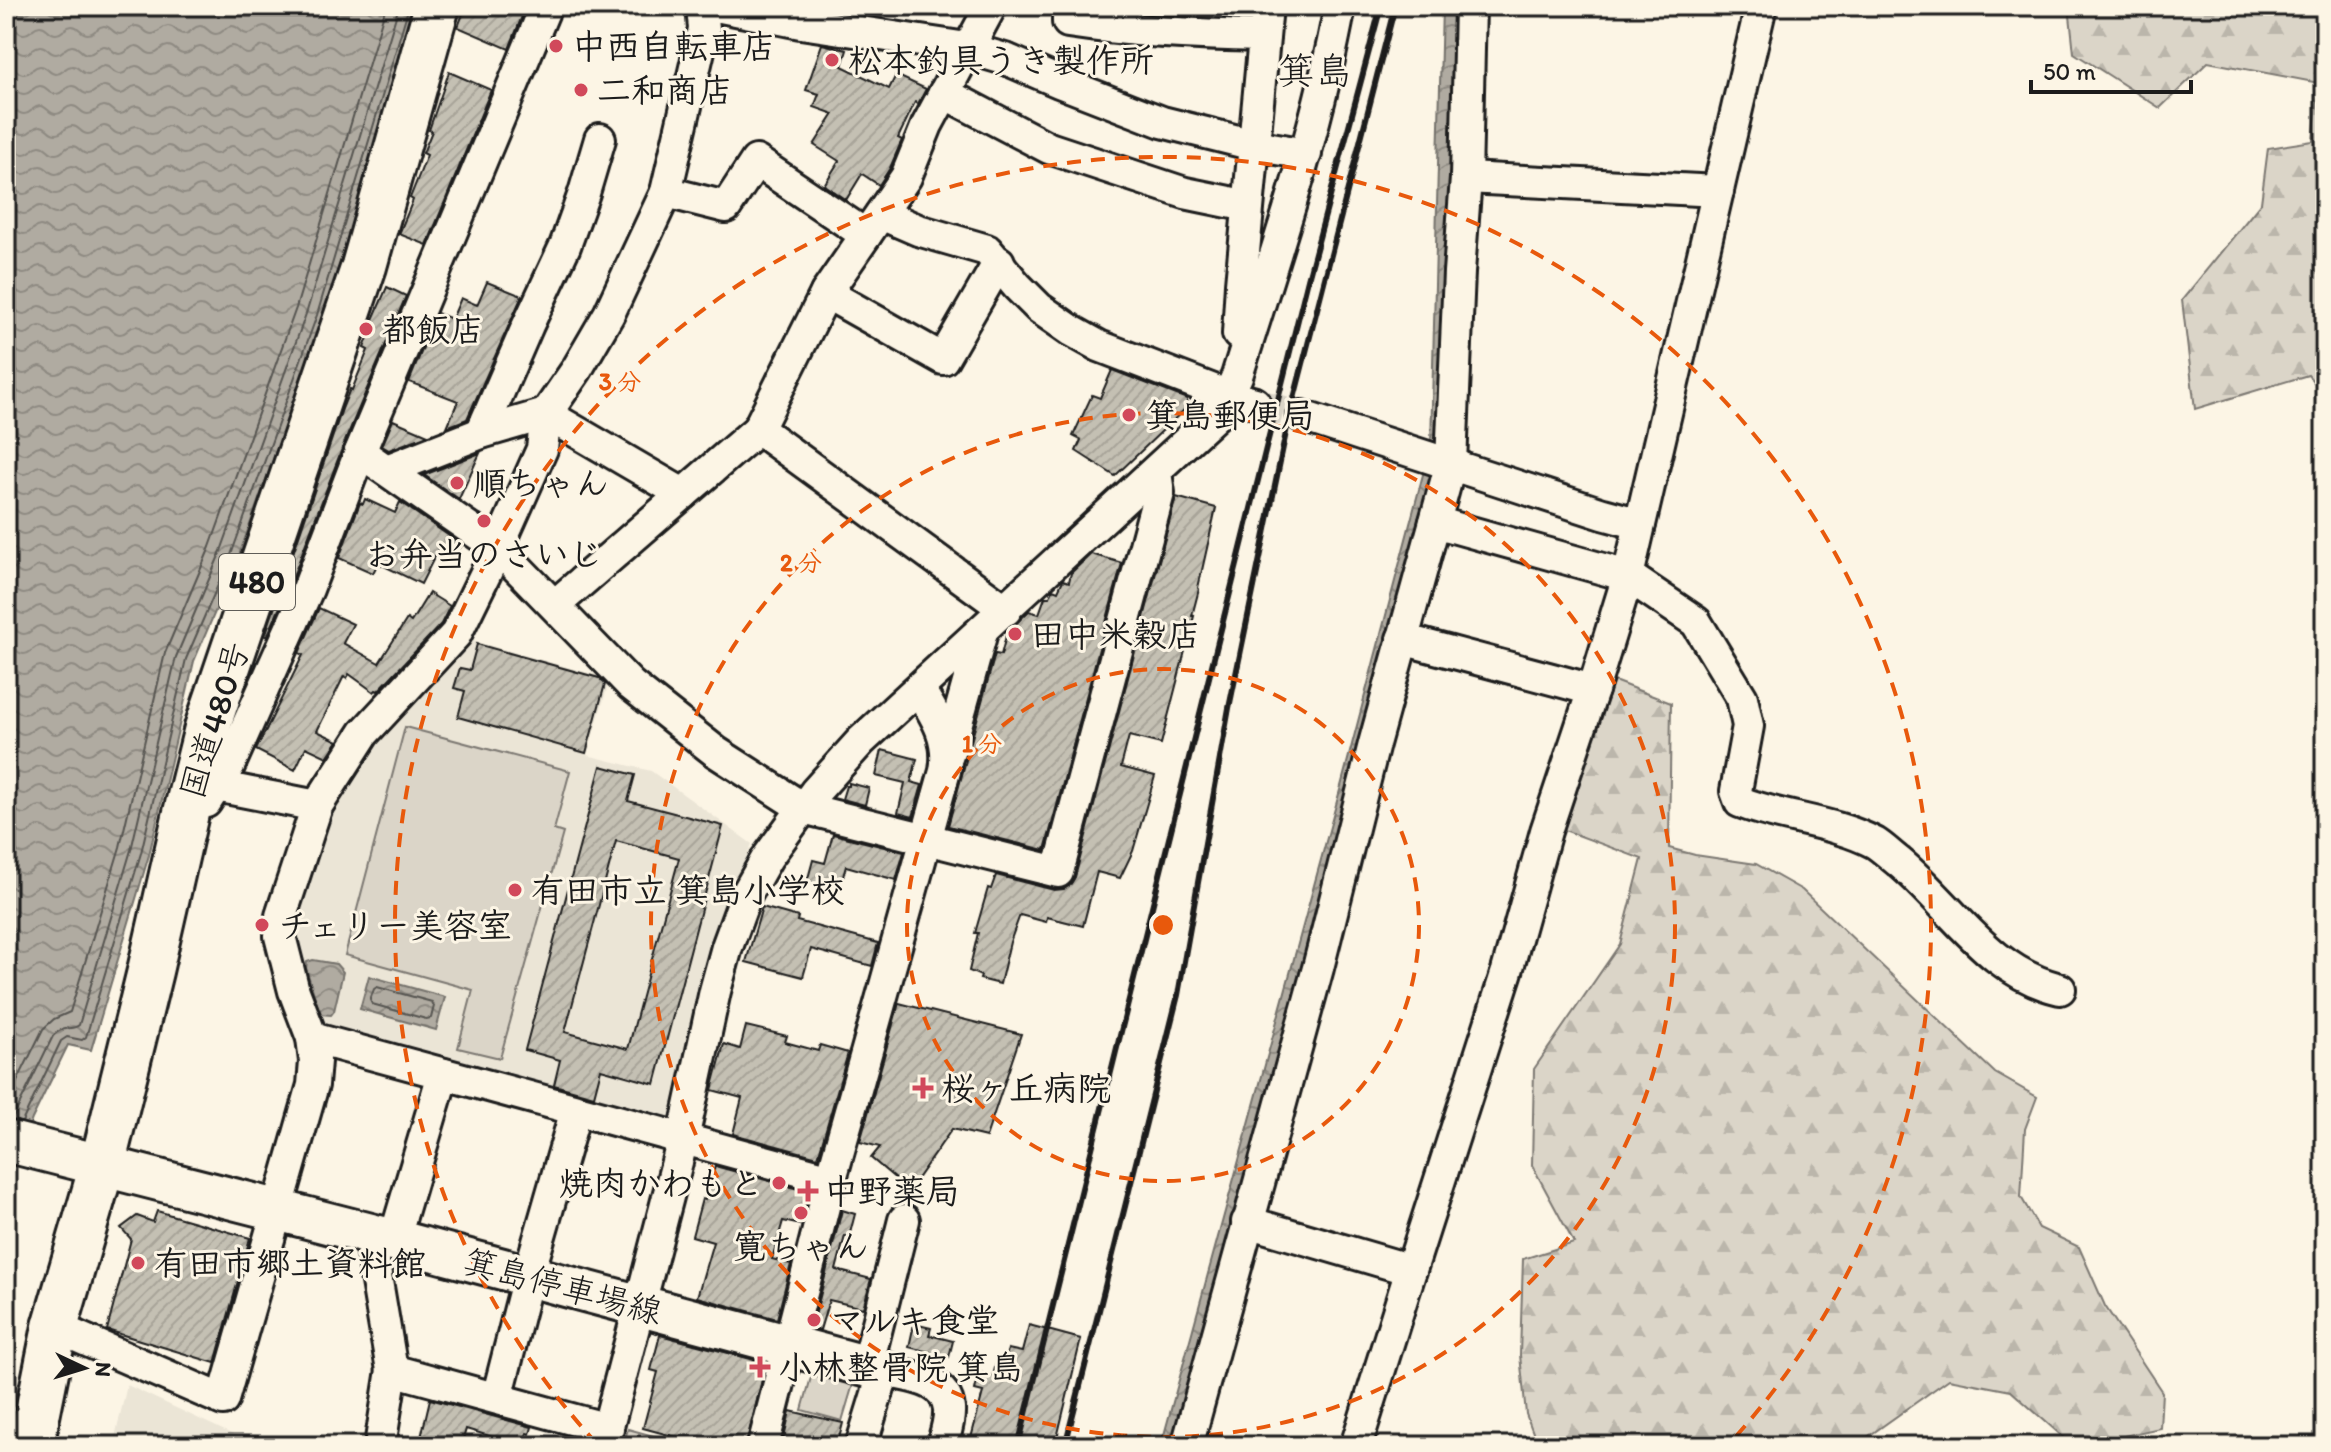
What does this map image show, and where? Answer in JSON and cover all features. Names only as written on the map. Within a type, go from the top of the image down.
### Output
[{"type":"highway","name":"国道480号","points":[[31,1446],[55,1327],[102,1166],[150,971],[201,799],[207,728],[364,266],[437,6]]},
{"type":"main road","name":"箕島停車場線","points":[[6,1141],[382,1237],[876,1369]]},
{"type":"street","points":[[201,799],[230,764],[308,589],[360,452],[546,6]]},
{"type":"street","points":[[55,1327],[223,1400],[313,1085],[315,1061],[312,1038],[294,991],[280,936],[281,916],[317,806],[364,733],[456,634],[498,548],[542,449],[546,414],[609,314],[666,192],[704,29],[702,6]]},
{"type":"street","points":[[716,6],[864,19],[1008,60],[1162,122],[1254,145],[1306,154]]},
{"type":"street","points":[[1068,6],[1068,22],[1183,35],[1264,36]]},
{"type":"street","points":[[1240,392],[1241,284],[1267,6]]},
{"type":"street","points":[[392,1370],[497,1398],[605,1438],[683,1139],[715,991],[746,895],[767,858],[803,808],[861,741],[1240,392],[1328,71],[1340,6]]},
{"type":"street","points":[[1187,1446],[1318,968],[1402,639],[1451,463],[1466,178],[1470,6]]},
{"type":"street","points":[[1356,1446],[1628,576],[1761,6]]},
{"type":"street","points":[[555,605],[758,429],[826,293],[906,177],[967,48],[980,9]]},
{"type":"street","points":[[944,93],[1049,148],[1185,193],[1248,206]]},
{"type":"street","points":[[481,433],[565,246],[600,139]]},
{"type":"street","points":[[666,192],[726,207],[756,161],[874,224],[918,230],[987,250],[1039,308],[1072,331],[1126,358],[1240,392]]},
{"type":"street","points":[[1466,178],[1718,191]]},
{"type":"street","points":[[826,293],[943,359],[999,262]]},
{"type":"street","points":[[387,470],[481,433],[546,414],[683,494]]},
{"type":"street","points":[[1302,416],[1640,524]]},
{"type":"street","points":[[758,429],[1006,610]]},
{"type":"street","points":[[360,452],[498,548],[631,685],[716,752],[803,808],[1058,872],[1159,493],[1156,472]]},
{"type":"street","points":[[1435,522],[1628,576],[1696,622],[1742,698],[1748,726],[1736,791],[1740,802],[1849,832],[1877,844],[1917,878],[1966,932],[1995,957],[2047,986],[2060,989]]},
{"type":"street","points":[[763,1446],[831,1179],[982,632]]},
{"type":"street","points":[[1402,639],[1593,690]]},
{"type":"street","points":[[919,689],[942,730],[947,760]]},
{"type":"street","points":[[201,799],[317,806]]},
{"type":"street","points":[[312,1038],[831,1179]]},
{"type":"street","points":[[380,1446],[392,1370],[382,1237],[443,1074]]},
{"type":"street","points":[[497,1398],[576,1110]]},
{"type":"street","points":[[861,1446],[904,1220]]},
{"type":"street","points":[[1247,1222],[1411,1270]]},
{"type":"street","points":[[876,1369],[934,1384],[945,1395],[949,1409],[942,1446]]},
{"type":"shaded area","name":"有田市立 箕島小学校","points":[[469,640],[610,679],[587,755],[651,771],[752,844],[724,906],[708,957],[672,1126],[326,1034],[289,939],[333,799],[358,762]]},
{"type":"shaded area","points":[[127,1385],[257,1446],[113,1446]]},
{"type":"green space","points":[[2069,6],[2325,6],[2325,396],[2308,375],[2195,409],[2182,300],[2261,203],[2268,148],[2313,141],[2319,83],[2208,62],[2160,108],[2074,53]]},
{"type":"green space","points":[[1614,681],[1671,703],[1669,848],[1756,864],[1802,890],[1995,1073],[2037,1097],[2025,1129],[2021,1197],[2039,1228],[2079,1247],[2105,1306],[2162,1392],[2160,1428],[2105,1440],[2102,1446],[2073,1446],[2011,1391],[1949,1379],[1866,1438],[1760,1446],[1538,1446],[1526,1414],[1520,1355],[1523,1259],[1574,1243],[1532,1165],[1534,1069],[1620,944],[1642,859],[1556,827]]},
{"type":"green space","points":[[405,727],[570,771],[554,830],[563,833],[500,1058],[458,1048],[473,990],[345,955]]},
{"type":"green space","points":[[813,1370],[854,1381],[842,1421],[802,1410]]},
{"type":"green space","points":[[628,1429],[690,1446],[623,1446]]},
{"type":"water","points":[[6,6],[417,6],[324,317],[238,558],[194,661],[149,855],[91,1050],[68,1045],[32,1119],[6,1192]]},
{"type":"water","points":[[1442,6],[1462,6],[1447,432],[1178,1446],[1161,1446],[1431,444]]},
{"type":"water","points":[[313,960],[336,964],[343,972],[331,1015],[320,1014],[306,968],[307,962]]},
{"type":"water","points":[[369,976],[445,997],[436,1030],[360,1009]]},
{"type":"building","points":[[466,6],[526,6],[509,49],[458,27]]},
{"type":"building","points":[[822,44],[847,50],[842,66],[889,89],[896,75],[926,89],[918,104],[915,102],[898,138],[902,140],[890,168],[879,185],[862,174],[846,200],[824,185],[839,161],[814,145],[834,114],[814,107],[819,94],[806,90]]},
{"type":"building","points":[[449,72],[491,90],[427,245],[399,234],[427,155],[423,153],[432,131],[429,130]]},
{"type":"building","points":[[487,282],[522,296],[467,419],[447,427],[458,401],[409,382],[437,313],[452,319],[461,298],[477,305]]},
{"type":"building","points":[[387,287],[406,296],[267,637],[342,409],[368,350],[364,348],[371,324]]},
{"type":"building","points":[[1112,370],[1187,399],[1187,407],[1115,476],[1076,451],[1081,440],[1073,436],[1092,395],[1100,398]]},
{"type":"building","points":[[393,420],[428,435],[389,450],[382,446]]},
{"type":"building","points":[[480,453],[459,499],[424,475]]},
{"type":"building","points":[[1176,497],[1216,508],[1194,616],[1161,744],[1129,736],[1121,767],[1155,776],[1133,851],[1120,878],[1097,872],[1083,926],[1047,917],[1046,922],[1020,915],[1000,984],[980,979],[981,976],[969,971],[978,933],[975,933],[988,888],[991,889],[996,875],[1054,890],[1064,889],[1075,877]]},
{"type":"building","points":[[365,499],[395,513],[400,502],[462,545],[454,556],[440,546],[421,584],[378,563],[373,573],[339,558],[360,503],[363,504]]},
{"type":"building","points":[[1091,554],[1122,563],[1045,850],[948,826],[995,654],[1001,655],[1007,632],[1029,611],[1039,614],[1045,597],[1050,597],[1053,589],[1058,591],[1063,580],[1069,582],[1071,573]]},
{"type":"building","points":[[429,593],[450,606],[441,624],[378,691],[374,692],[349,674],[347,678],[344,676],[317,731],[338,741],[327,757],[306,747],[295,770],[256,750],[303,655],[299,653],[319,608],[353,624],[343,643],[379,663],[407,619],[411,622]]},
{"type":"building","points":[[477,644],[599,678],[605,684],[586,753],[458,717],[465,691],[454,688],[460,668],[470,670]]},
{"type":"building","points":[[882,750],[917,759],[911,782],[922,785],[913,817],[898,813],[905,783],[876,776]]},
{"type":"building","points":[[601,766],[635,775],[628,801],[723,826],[655,1084],[601,1069],[594,1096],[554,1085],[560,1060],[525,1050]],"holes":[[[616,841],[679,858],[628,1049],[565,1032]]]},
{"type":"building","points":[[849,783],[869,788],[865,805],[842,799]]},
{"type":"building","points":[[833,834],[904,852],[896,880],[846,866],[839,891],[807,882],[813,860],[825,863]]},
{"type":"building","points":[[762,907],[798,917],[797,921],[878,943],[872,966],[811,949],[803,977],[746,962]]},
{"type":"building","points":[[899,1003],[1021,1034],[986,1137],[952,1129],[909,1190],[871,1158],[880,1147],[860,1142]]},
{"type":"building","points":[[746,1026],[787,1036],[785,1042],[818,1051],[820,1045],[848,1053],[818,1157],[733,1134],[742,1098],[712,1090],[724,1044],[740,1049]]},
{"type":"building","points":[[715,1166],[809,1192],[801,1225],[783,1221],[772,1259],[791,1264],[777,1319],[697,1297],[713,1242],[692,1236]]},
{"type":"building","points":[[842,1210],[855,1214],[849,1237],[845,1236],[836,1270],[871,1279],[863,1308],[829,1300],[820,1330],[812,1328]]},
{"type":"building","points":[[157,1211],[250,1238],[215,1363],[107,1330],[131,1239],[121,1228],[137,1216],[153,1222]]},
{"type":"building","points":[[914,1324],[931,1328],[929,1335],[953,1341],[949,1357],[909,1347]]},
{"type":"building","points":[[1029,1325],[1081,1339],[1055,1446],[969,1446],[983,1392],[975,1390],[979,1372],[993,1376],[996,1364],[1004,1366],[1008,1349],[1022,1352]]},
{"type":"building","points":[[660,1335],[766,1363],[746,1446],[709,1446],[643,1428],[658,1372],[651,1370]]},
{"type":"building","points":[[430,1399],[532,1427],[530,1434],[527,1433],[524,1442],[514,1439],[513,1443],[466,1429],[461,1446],[419,1446]]},
{"type":"building","points":[[790,1411],[843,1423],[837,1446],[782,1446]]},
{"type":"tunnel","points":[[1255,403],[1302,416]]},
{"type":"railway","points":[[1018,1446],[1308,279],[1381,6]]},
{"type":"railway","points":[[1065,1446],[1178,995],[1229,708],[1289,418],[1395,6]]},
{"type":"place","name":"中西自転車店","points":[[556,46]]},
{"type":"place","name":"松本釣具うき製作所","points":[[832,60]]},
{"type":"place","name":"二和商店","points":[[581,90]]},
{"type":"place","name":"都飯店","points":[[366,329]]},
{"type":"place","name":"箕島郵便局","points":[[1129,415]]},
{"type":"place","name":"順ちゃん","points":[[457,483]]},
{"type":"place","name":"お弁当のさいじ","points":[[484,521]]},
{"type":"place","name":"田中米穀店","points":[[1015,634]]},
{"type":"place","name":"有田市立 箕島小学校","points":[[515,890]]},
{"type":"place","name":"チェリー美容室","points":[[262,925]]},
{"type":"place","name":"桜ヶ丘病院","points":[[923,1088]]},
{"type":"place","name":"焼肉かわもと","points":[[779,1183]]},
{"type":"place","name":"中野薬局","points":[[808,1191]]},
{"type":"place","name":"寛ちゃん","points":[[801,1213]]},
{"type":"place","name":"有田市郷土資料館","points":[[138,1263]]},
{"type":"place","name":"マルキ食堂","points":[[814,1320]]},
{"type":"place","name":"小林整骨院 箕島","points":[[760,1367]]},
{"type":"district","name":"箕島","points":[[1315,71]]}]
